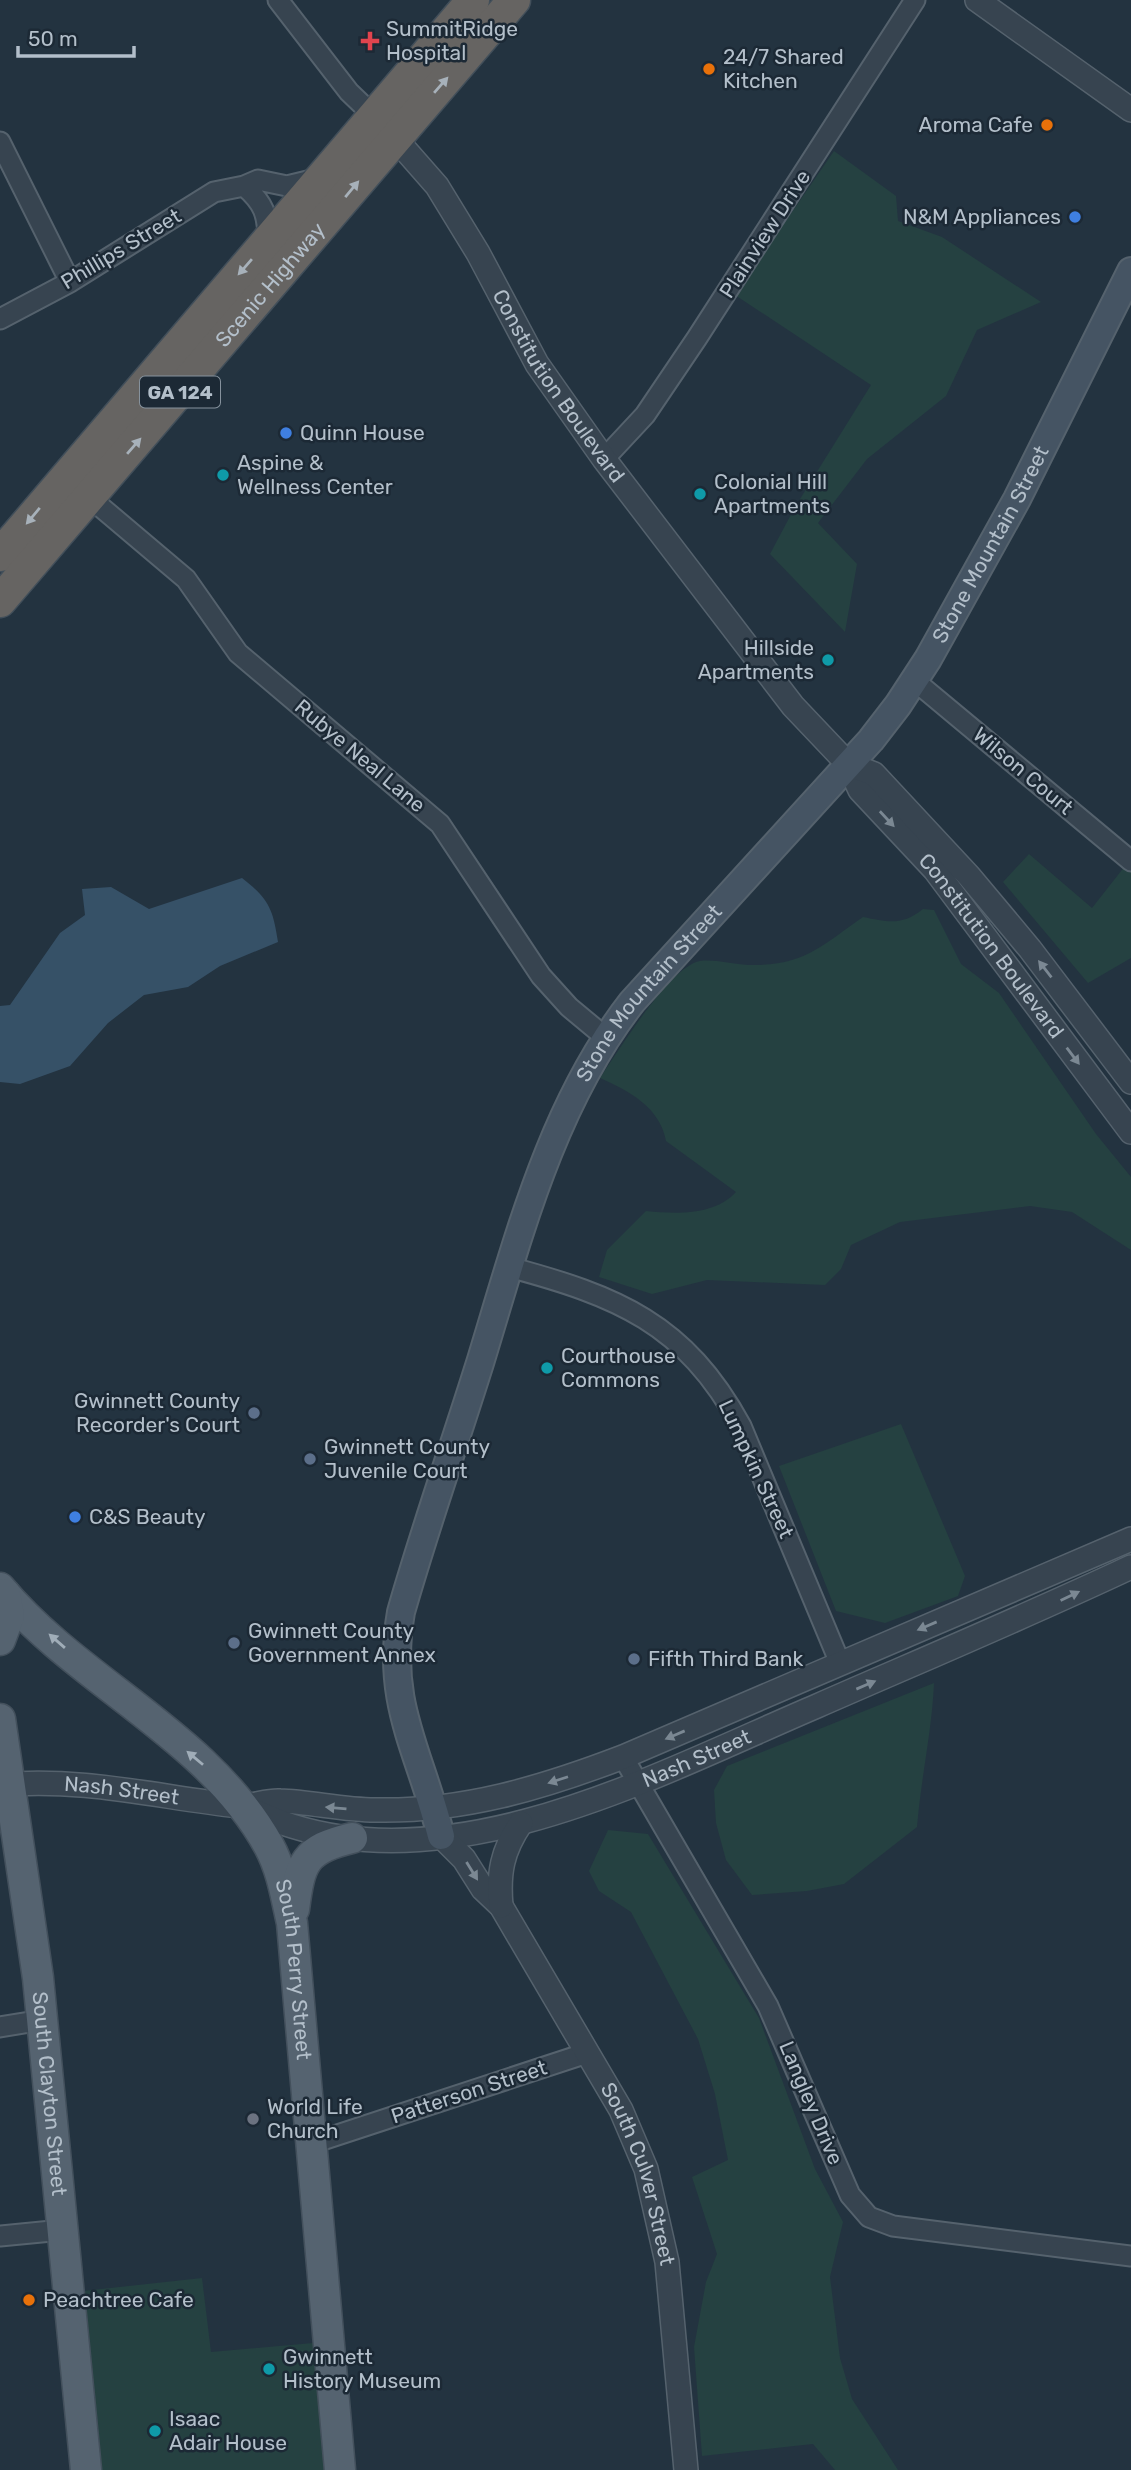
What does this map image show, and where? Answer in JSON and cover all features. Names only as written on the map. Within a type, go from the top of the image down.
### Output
[{"type":"highway","name":"Scenic Highway","points":[[0,601],[77,488],[268,241],[321,178],[385,127],[473,0]]},
{"type":"highway","name":"Scenic Highway","points":[[0,555],[77,488],[385,127],[514,0]]},
{"type":"main road","name":"Stone Mountain Street","points":[[441,1836],[398,1696],[396,1639],[406,1592],[509,1268],[565,1112],[605,1037],[697,928],[881,727],[915,681],[1017,499],[1131,271]]},
{"type":"main road","points":[[0,1640],[9,1616],[3,1591]]},
{"type":"main road","name":"South Perry Street","points":[[3,1591],[56,1641],[221,1780],[243,1806],[270,1847],[284,1883],[292,1923],[340,2470]]},
{"type":"main road","name":"South Clayton Street","points":[[0,1719],[6,1784],[42,2021],[86,2470]]},
{"type":"main road","points":[[292,1923],[298,1881],[309,1855],[331,1843],[352,1838]]},
{"type":"street","name":"Constitution Boulevard","points":[[278,0],[354,98],[385,127],[444,197],[537,364],[604,460],[785,695],[848,764],[860,790],[935,870],[1131,1132]]},
{"type":"street","name":"Plainview Drive","points":[[604,460],[645,415],[915,0]]},
{"type":"street","points":[[977,0],[1131,110]]},
{"type":"street","points":[[0,142],[70,282]]},
{"type":"street","name":"Phillips Street","points":[[0,319],[70,282],[214,192],[244,186],[258,180],[287,186],[321,178]]},
{"type":"street","points":[[244,186],[263,205],[268,216],[268,241]]},
{"type":"street","name":"Rubye Neal Lane","points":[[77,488],[186,579],[238,653],[440,824],[532,965],[569,1007],[605,1037]]},
{"type":"street","name":"Wilson Court","points":[[915,681],[1131,861]]},
{"type":"street","name":"Constitution Boulevard","points":[[848,764],[874,774],[969,876],[1030,949],[1131,1082]]},
{"type":"street","name":"Lumpkin Street","points":[[509,1268],[597,1293],[664,1330],[691,1353],[727,1401],[741,1426],[840,1663]]},
{"type":"street","name":"Nash Street","points":[[243,1806],[278,1801],[374,1811],[434,1808],[522,1791],[622,1757],[1131,1539]]},
{"type":"street","name":"Nash Street","points":[[6,1784],[89,1785],[243,1806],[292,1826],[352,1838],[441,1836],[521,1823],[638,1783],[1009,1625],[1131,1567]]},
{"type":"street","name":"Langley Drive","points":[[622,1757],[768,2006],[850,2195],[869,2217],[907,2229],[1131,2256]]},
{"type":"street","points":[[501,1906],[500,1868],[508,1843],[521,1823]]},
{"type":"street","name":"South Culver Street","points":[[441,1836],[464,1859],[483,1889],[501,1906],[621,2110],[646,2169],[667,2262],[686,2470]]},
{"type":"street","points":[[0,2026],[42,2021]]},
{"type":"street","name":"Patterson Street","points":[[310,2144],[587,2053]]},
{"type":"street","points":[[0,2236],[62,2230]]},
{"type":"green space","points":[[834,151],[896,196],[898,221],[942,237],[1041,302],[977,330],[946,396],[867,459],[818,523],[857,564],[845,632],[770,554],[795,507],[871,385],[735,295]]},
{"type":"green space","points":[[1029,854],[1092,908],[1125,866],[1131,870],[1131,958],[1088,983],[1003,882]]},
{"type":"green space","points":[[923,909],[934,910],[961,964],[999,993],[1096,1134],[1131,1177],[1131,1250],[1072,1212],[1030,1206],[900,1222],[851,1245],[841,1269],[825,1285],[707,1280],[652,1294],[599,1277],[607,1250],[646,1211],[694,1212],[717,1206],[736,1192],[666,1141],[657,1119],[642,1102],[600,1078],[660,993],[688,966],[700,961],[748,965],[784,962],[810,953],[863,917],[894,921],[908,918]]},
{"type":"green space","points":[[901,1424],[965,1576],[958,1596],[885,1623],[836,1611],[779,1466]]},
{"type":"green space","points":[[934,1683],[917,1827],[844,1884],[807,1891],[752,1895],[726,1860],[716,1823],[714,1790],[727,1766]]},
{"type":"green space","points":[[608,1830],[648,1834],[759,2018],[815,2169],[843,2222],[830,2277],[840,2358],[852,2399],[898,2470],[835,2470],[813,2444],[702,2456],[694,2347],[706,2282],[717,2254],[692,2177],[728,2160],[715,2094],[698,2039],[631,1912],[599,1891],[589,1871]]},
{"type":"green space","points":[[202,2278],[211,2352],[313,2343],[326,2470],[101,2470],[83,2291]]},
{"type":"water","points":[[242,878],[258,892],[268,906],[278,942],[220,966],[188,987],[144,995],[108,1023],[70,1066],[20,1084],[0,1082],[0,1006],[10,1005],[60,933],[85,915],[82,889],[111,887],[149,909]]},
{"type":"place","name":"SummitRidge Hospital","points":[[370,41]]},
{"type":"place","name":"24/7 Shared Kitchen","points":[[709,69]]},
{"type":"place","name":"Aroma Cafe","points":[[1047,125]]},
{"type":"place","name":"N&M Appliances","points":[[1075,217]]},
{"type":"place","name":"Quinn House","points":[[286,433]]},
{"type":"place","name":"Aspine & Wellness Center","points":[[223,475]]},
{"type":"place","name":"Colonial Hill Apartments","points":[[700,494]]},
{"type":"place","name":"Hillside Apartments","points":[[828,660]]},
{"type":"place","name":"Courthouse Commons","points":[[547,1368]]},
{"type":"place","name":"Gwinnett County Recorder's Court","points":[[254,1413]]},
{"type":"place","name":"Gwinnett County Juvenile Court","points":[[310,1459]]},
{"type":"place","name":"C&S Beauty","points":[[75,1517]]},
{"type":"place","name":"Gwinnett County Government Annex","points":[[234,1643]]},
{"type":"place","name":"Fifth Third Bank","points":[[634,1659]]},
{"type":"place","name":"World Life Church","points":[[253,2119]]},
{"type":"place","name":"Peachtree Cafe","points":[[29,2300]]},
{"type":"place","name":"Gwinnett History Museum","points":[[269,2369]]},
{"type":"place","name":"Isaac Adair House","points":[[155,2431]]}]
